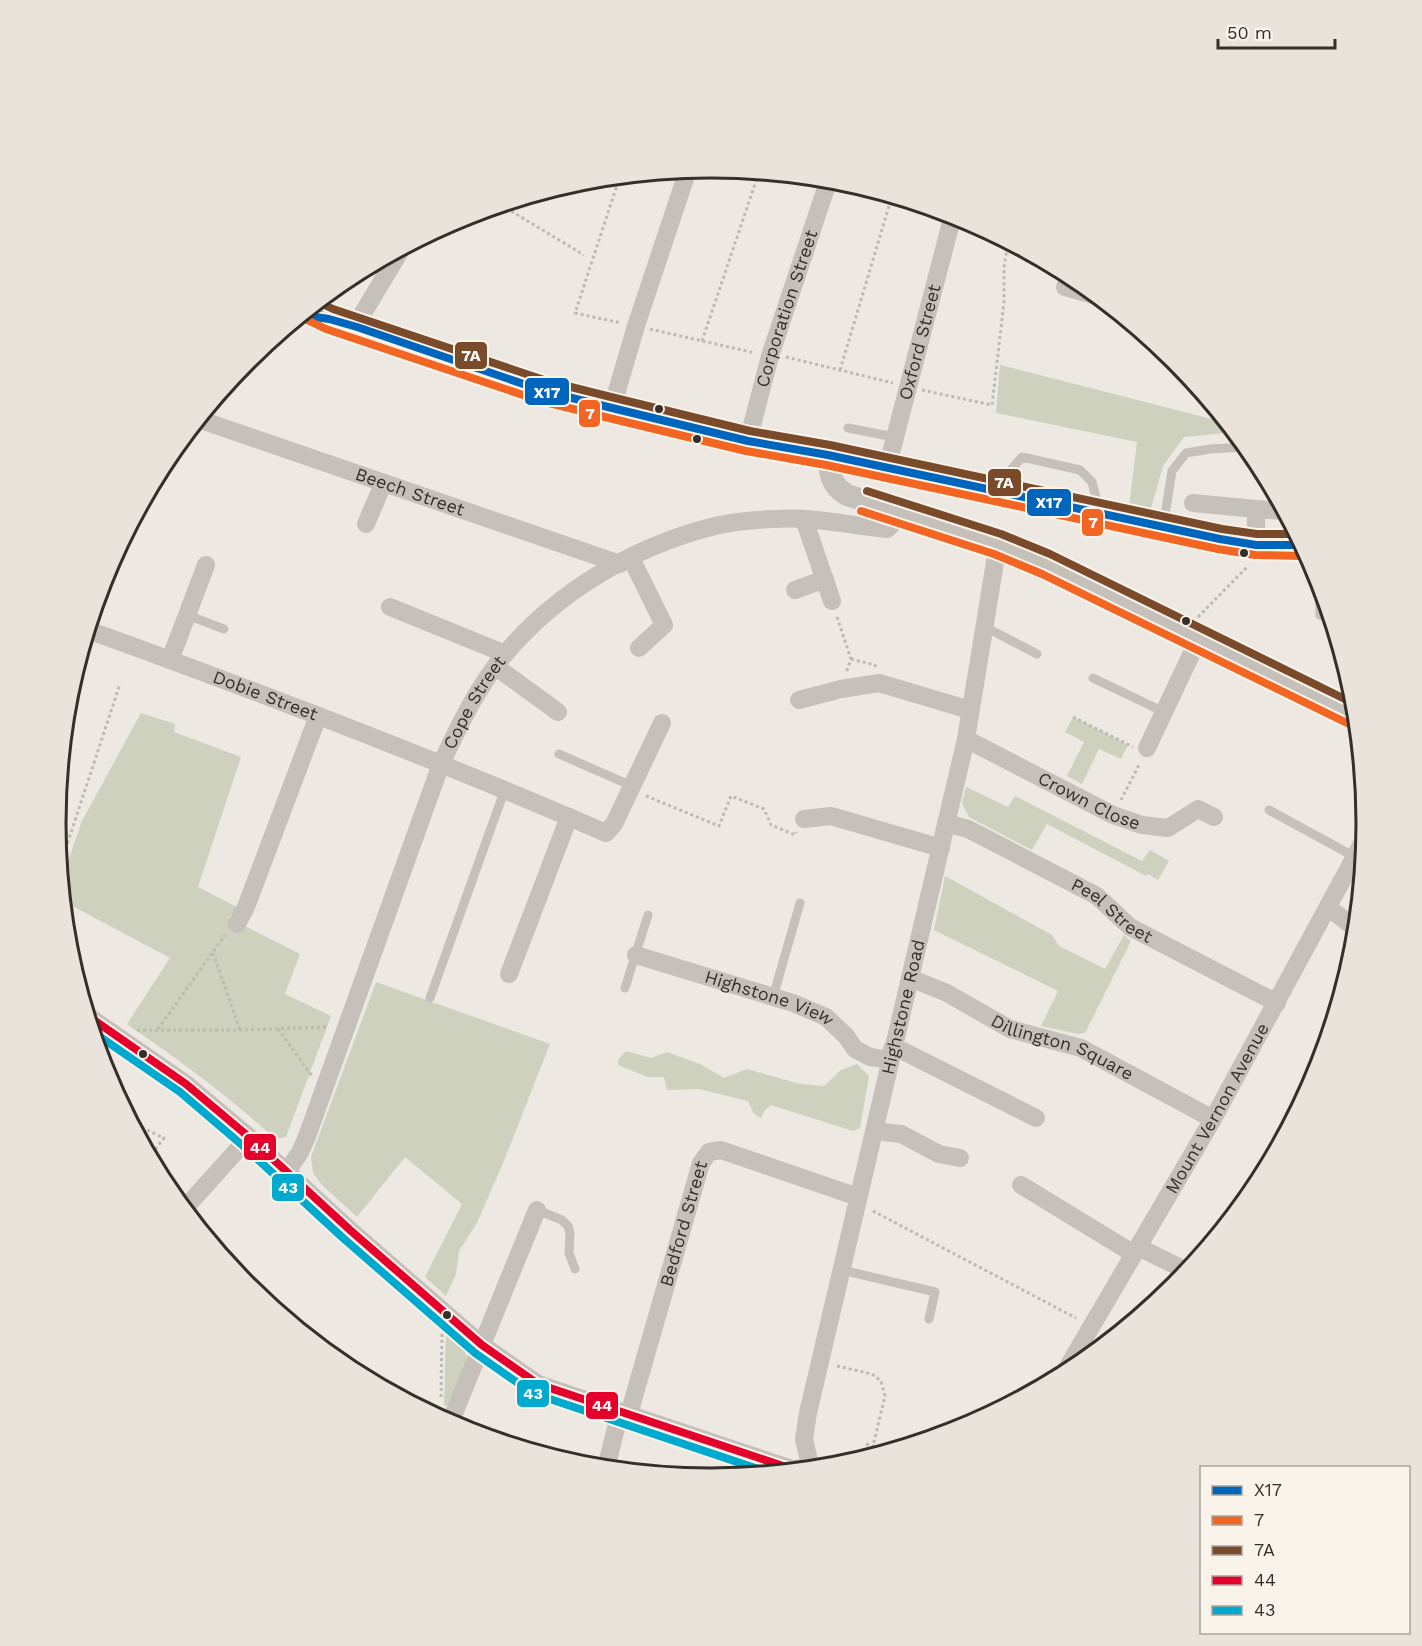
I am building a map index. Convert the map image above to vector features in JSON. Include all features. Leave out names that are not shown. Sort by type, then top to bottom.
[{"type":"highway","points":[[314,314],[544,391],[748,441],[828,455],[1256,545],[1292,545]]},
{"type":"street","points":[[612,408],[636,326],[685,179]]},
{"type":"street","name":"Corporation Street","points":[[748,441],[770,356],[826,188]]},
{"type":"street","name":"Oxford Street","points":[[887,468],[951,224]]},
{"type":"street","points":[[357,327],[390,263]]},
{"type":"street","points":[[1065,288],[1074,290]]},
{"type":"street","name":"Beech Street","points":[[206,422],[383,484],[625,561]]},
{"type":"street","points":[[828,455],[832,481],[841,491],[871,503],[998,543],[1046,564],[1346,711]]},
{"type":"street","points":[[366,524],[383,484]]},
{"type":"street","points":[[1193,503],[1275,510]]},
{"type":"street","points":[[1256,509],[1256,545]]},
{"type":"street","name":"Cope Street","points":[[287,1171],[299,1154],[441,764],[467,709],[500,661],[538,619],[565,597],[625,561],[660,544],[712,526],[775,519],[804,519],[887,530],[898,519],[900,511]]},
{"type":"street","points":[[804,519],[832,601]]},
{"type":"street","name":"Highstone Road","points":[[809,1460],[804,1439],[891,1055],[966,739],[998,543]]},
{"type":"street","points":[[625,561],[664,624],[639,648]]},
{"type":"street","points":[[170,660],[206,565]]},
{"type":"street","points":[[795,590],[825,579]]},
{"type":"street","points":[[390,607],[496,650],[500,661],[558,711]]},
{"type":"street","name":"Dobie Street","points":[[95,633],[441,764],[606,832],[614,824],[631,788]]},
{"type":"street","points":[[1146,750],[1164,712],[1192,635]]},
{"type":"street","points":[[799,700],[841,689],[879,683],[970,710]]},
{"type":"street","points":[[237,924],[250,896],[318,716]]},
{"type":"street","points":[[631,788],[662,723]]},
{"type":"street","name":"Crown Close","points":[[966,739],[1113,815],[1142,825],[1168,828],[1198,809],[1214,817]]},
{"type":"street","points":[[804,819],[831,816],[941,848]]},
{"type":"street","points":[[509,974],[569,817]]},
{"type":"street","name":"Peel Street","points":[[946,823],[968,829],[1097,896],[1130,927],[1277,1003]]},
{"type":"street","name":"Mount Vernon Avenue","points":[[1073,1356],[1213,1119],[1329,908],[1355,856]]},
{"type":"street","points":[[1329,908],[1348,923]]},
{"type":"street","name":"Highstone View","points":[[636,955],[772,997],[826,1017],[846,1036],[855,1049],[870,1057],[903,1051],[1036,1118]]},
{"type":"street","name":"Dillington Square","points":[[910,978],[946,993],[1010,1029],[1081,1048],[1213,1119]]},
{"type":"street","points":[[98,1022],[186,1084],[249,1137],[350,1230],[482,1345],[538,1384],[777,1464]]},
{"type":"street","points":[[874,1131],[901,1134],[939,1154],[960,1158]]},
{"type":"street","points":[[190,1203],[249,1137]]},
{"type":"street","name":"Bedford Street","points":[[625,1413],[701,1163],[709,1152],[721,1150],[858,1200]]},
{"type":"street","points":[[1021,1185],[1136,1250],[1178,1267]]},
{"type":"street","points":[[454,1414],[537,1210]]},
{"type":"street","points":[[609,1459],[625,1413]]},
{"type":"lane","points":[[848,428],[894,437]]},
{"type":"lane","points":[[1158,525],[1165,515],[1172,471],[1186,453],[1235,448]]},
{"type":"lane","points":[[994,490],[1022,457],[1080,470],[1092,482],[1101,514]]},
{"type":"lane","points":[[187,615],[224,629]]},
{"type":"lane","points":[[985,627],[1036,654]]},
{"type":"lane","points":[[1094,678],[1164,712]]},
{"type":"lane","points":[[559,754],[631,788]]},
{"type":"lane","points":[[430,998],[505,789]]},
{"type":"lane","points":[[1269,810],[1355,856]]},
{"type":"lane","points":[[772,997],[800,903]]},
{"type":"lane","points":[[625,988],[648,915]]},
{"type":"lane","points":[[537,1210],[562,1220],[568,1226],[569,1253],[575,1269]]},
{"type":"lane","points":[[842,1270],[935,1292],[929,1319]]},
{"type":"path","points":[[702,341],[756,179]]},
{"type":"path","points":[[617,185],[575,313],[770,356]]},
{"type":"path","points":[[840,370],[890,204]]},
{"type":"path","points":[[510,210],[584,255]]},
{"type":"path","points":[[1192,635],[1244,571]]},
{"type":"path","points":[[832,601],[851,659],[841,689]]},
{"type":"path","points":[[67,846],[120,684]]},
{"type":"path","points":[[1073,717],[1146,750],[1113,815]]},
{"type":"path","points":[[631,788],[719,826],[730,796],[764,809],[771,825],[795,835],[804,819]]},
{"type":"path","points":[[158,1029],[229,929],[237,924]]},
{"type":"path","points":[[213,952],[240,1030]]},
{"type":"path","points":[[126,1041],[132,1030],[345,1027]]},
{"type":"path","points":[[278,1029],[322,1091]]},
{"type":"path","points":[[143,1128],[164,1138],[155,1150]]},
{"type":"path","points":[[858,1200],[1091,1326]]},
{"type":"path","points":[[441,1402],[443,1310]]},
{"type":"path","points":[[820,1362],[872,1374],[881,1381],[885,1396],[873,1446],[866,1444]]},
{"type":"green space","points":[[1000,365],[1214,420],[1225,433],[1184,437],[1163,466],[1151,508],[1129,506],[1137,442],[996,413]]},
{"type":"green space","points":[[141,713],[175,724],[174,732],[241,757],[198,887],[237,907],[229,918],[300,954],[285,994],[331,1016],[286,1137],[275,1139],[203,1079],[127,1024],[170,958],[72,906],[67,865],[82,821]]},
{"type":"green space","points":[[1073,717],[1128,745],[1121,759],[1099,749],[1082,784],[1067,776],[1084,742],[1065,732]]},
{"type":"green space","points":[[966,787],[1008,807],[1015,796],[1142,861],[1150,850],[1169,861],[1158,880],[1148,874],[1146,876],[1047,824],[1032,850],[969,817],[962,803]]},
{"type":"green space","points":[[945,876],[1052,935],[1059,946],[1105,969],[1124,935],[1131,941],[1085,1033],[1078,1034],[1041,1026],[1058,991],[934,930]]},
{"type":"green space","points":[[376,982],[550,1044],[477,1223],[459,1251],[456,1274],[446,1296],[425,1277],[462,1204],[405,1157],[357,1217],[321,1184],[313,1173],[311,1157]]},
{"type":"green space","points":[[626,1051],[651,1058],[667,1052],[700,1064],[724,1078],[747,1069],[800,1084],[824,1086],[841,1070],[857,1064],[869,1076],[860,1128],[853,1131],[771,1105],[761,1118],[754,1114],[748,1101],[699,1089],[667,1090],[664,1077],[648,1077],[618,1065],[618,1060]]},
{"type":"green space","points":[[446,1335],[466,1351],[467,1364],[451,1404],[444,1406]]},
{"type":"transit line","name":"7A","points":[[326,306],[547,381],[750,431],[830,445],[1222,529],[1257,534],[1287,534]]},
{"type":"transit line","name":"X17","points":[[312,316],[357,327],[544,391],[748,441],[828,455],[1220,539],[1256,545],[1292,545]]},
{"type":"transit line","name":"7","points":[[307,320],[326,329],[541,401],[746,451],[826,465],[1218,549],[1255,555],[1297,556]]},
{"type":"transit line","name":"7A","points":[[867,491],[1001,534],[1050,554],[1344,699]]},
{"type":"transit line","name":"7","points":[[861,511],[994,554],[1042,574],[1348,723]]},
{"type":"transit line","name":"44","points":[[98,1023],[186,1084],[249,1137],[350,1230],[482,1345],[538,1384],[777,1464]]},
{"type":"transit line","name":"43","points":[[103,1039],[180,1092],[475,1353],[532,1393],[752,1467]]}]
